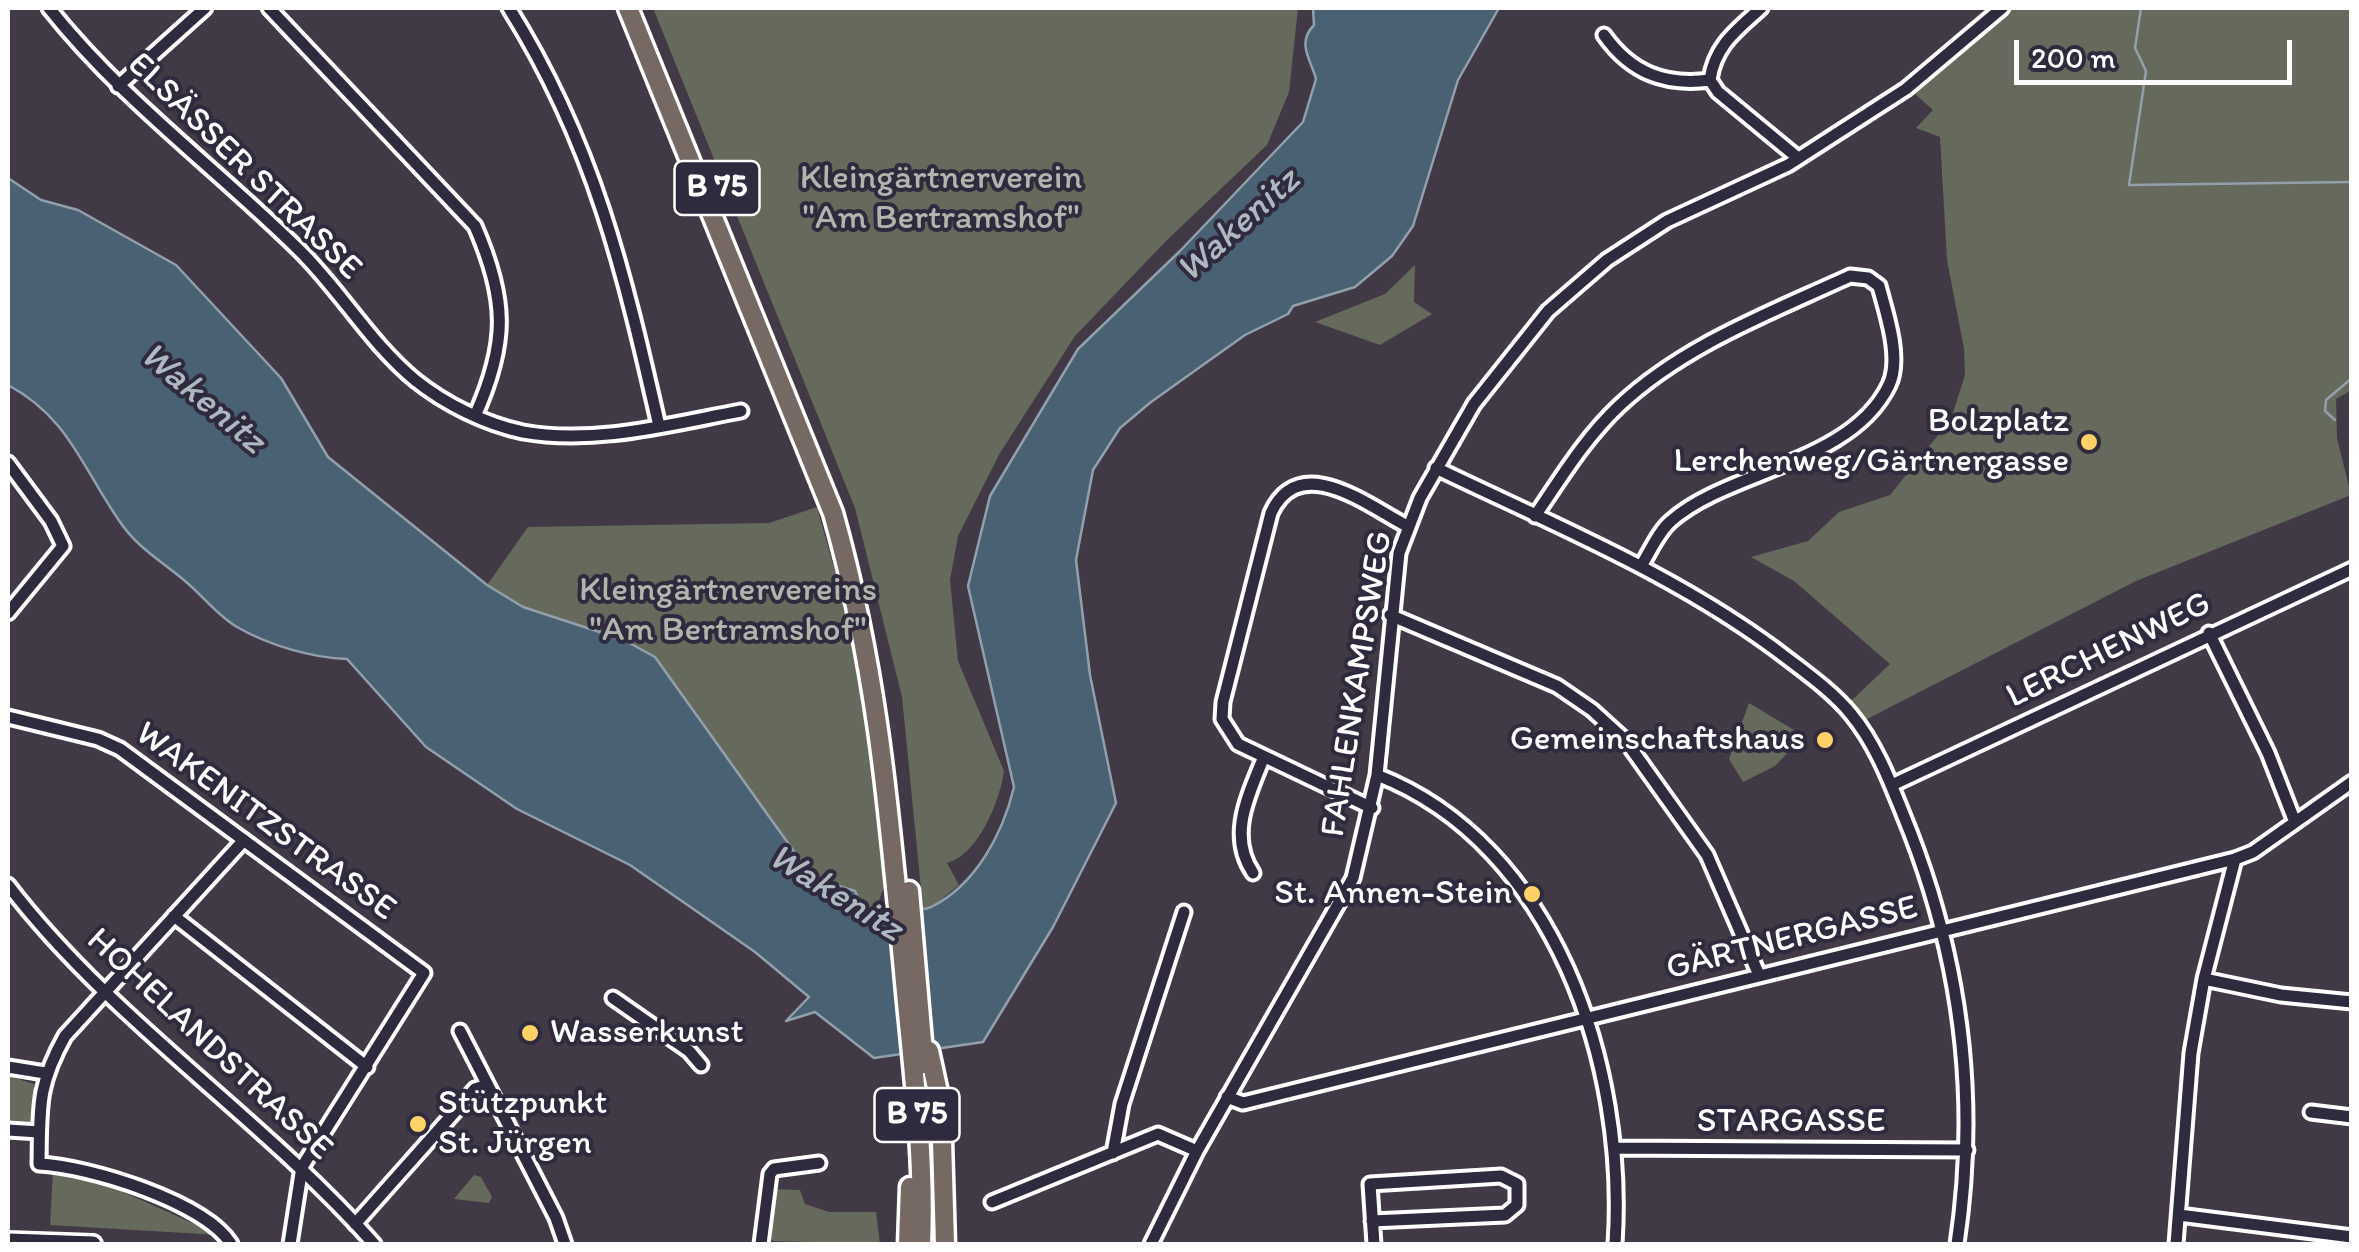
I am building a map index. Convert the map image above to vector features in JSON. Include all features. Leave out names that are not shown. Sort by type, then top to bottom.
[{"type":"main road","name":"B 75","points":[[628,8],[834,512],[866,640],[897,833]]},
{"type":"main road","name":"B 75","points":[[640,8],[695,133],[844,509],[877,638],[914,1011],[931,1244]]},
{"type":"main road","name":"B 75","points":[[914,1011],[921,1244]]},
{"type":"main road","points":[[908,1244],[914,1011]]},
{"type":"main road","points":[[914,1011],[941,1106],[945,1244]]},
{"type":"main road","points":[[8,1240],[93,1244]]},
{"type":"street","name":"ELSÄSSER STRASSE","points":[[49,8],[118,86],[313,264],[400,366],[439,397],[476,416],[524,432],[572,435],[659,426],[741,411]]},
{"type":"street","points":[[118,86],[205,8]]},
{"type":"street","points":[[268,8],[474,226],[494,268],[501,307],[494,375],[476,416]]},
{"type":"street","points":[[509,8],[551,82],[593,175],[636,312],[659,426]]},
{"type":"street","points":[[1762,8],[1723,42],[1713,58],[1710,80],[1718,92],[1798,158]]},
{"type":"street","name":"FAHLENKAMPSWEG","points":[[1151,1244],[1197,1152],[1328,928],[1353,878],[1372,808],[1390,615],[1407,526],[1436,468],[1502,366],[1567,292],[1630,242],[1668,221],[1742,190],[1798,158],[1906,89],[2002,8]]},
{"type":"street","points":[[1604,36],[1616,52],[1657,78],[1678,84],[1710,80]]},
{"type":"street","points":[[1536,516],[1592,436],[1661,370],[1714,338],[1850,276],[1868,278],[1880,286],[1893,362],[1890,384],[1873,404],[1818,448],[1693,504],[1668,524],[1641,566]]},
{"type":"street","points":[[8,463],[51,521],[63,546],[8,613]]},
{"type":"street","points":[[1436,468],[1641,566],[1740,621],[1840,702],[1866,735],[1892,785],[1920,855],[1943,929],[1963,1042],[1967,1150],[1957,1244]]},
{"type":"street","points":[[1372,808],[1263,759],[1238,744],[1222,719],[1276,502],[1304,482],[1322,483],[1407,526]]},
{"type":"street","name":"LERCHENWEG","points":[[1892,785],[2352,569]]},
{"type":"street","points":[[1390,615],[1556,686],[1592,710],[1625,740],[1707,854],[1759,975]]},
{"type":"street","points":[[2209,633],[2268,753],[2295,822]]},
{"type":"street","name":"WAKENITZSTRASSE","points":[[8,717],[98,739],[120,749],[424,973],[367,1066]]},
{"type":"street","points":[[1253,874],[1244,861],[1240,826],[1263,759]]},
{"type":"street","points":[[1376,775],[1437,804],[1492,854],[1553,940],[1586,1019],[1606,1088],[1618,1196],[1615,1244]]},
{"type":"street","name":"GÄRTNERGASSE","points":[[1228,1097],[1243,1103],[2235,859],[2352,782]]},
{"type":"street","points":[[231,1244],[216,1223],[87,1168],[39,1164],[40,1132],[45,1073],[66,1036],[244,840]]},
{"type":"street","points":[[2176,1244],[2187,1087],[2204,979],[2235,859]]},
{"type":"street","name":"HOHELANDSTRASSE","points":[[8,886],[105,989],[302,1167],[374,1244]]},
{"type":"street","points":[[1112,1153],[1122,1104],[1184,912]]},
{"type":"street","points":[[174,916],[367,1066],[302,1167],[290,1244]]},
{"type":"street","points":[[2204,979],[2281,995],[2352,1002]]},
{"type":"street","points":[[613,998],[690,1051],[701,1066]]},
{"type":"street","points":[[460,1031],[484,1086],[556,1218],[565,1244]]},
{"type":"street","points":[[8,1067],[45,1073]]},
{"type":"street","points":[[355,1224],[475,1089],[484,1086]]},
{"type":"street","points":[[2312,1112],[2352,1117]]},
{"type":"street","points":[[8,1130],[40,1132]]},
{"type":"street","points":[[992,1202],[1158,1134],[1197,1152]]},
{"type":"street","name":"STARGASSE","points":[[1614,1148],[1967,1150]]},
{"type":"street","points":[[761,1244],[770,1174],[774,1169],[819,1163]]},
{"type":"street","points":[[1372,1221],[1506,1214],[1518,1204],[1517,1184],[1501,1176],[1370,1184],[1372,1221],[1374,1244]]},
{"type":"street","points":[[2179,1215],[2352,1236]]},
{"type":"green space","name":"Kleingärtnerverein \"Am Bertramshof\"","points":[[653,8],[1298,8],[1289,92],[1267,145],[1167,240],[1075,336],[1000,453],[958,536],[950,580],[958,661],[1004,771],[998,797],[978,838],[958,858],[947,863],[959,885],[929,909],[923,909],[902,697],[855,508]]},
{"type":"green space","points":[[2013,8],[2351,8],[2352,390],[2336,399],[2337,438],[2351,495],[2136,581],[1865,720],[1851,701],[1890,664],[1794,581],[1751,557],[1808,541],[1839,512],[1890,495],[1951,419],[1965,375],[1964,349],[1947,260],[1940,137],[1916,128],[1933,110],[1914,93]]},
{"type":"green space","points":[[1415,265],[1414,302],[1432,314],[1380,345],[1315,322],[1385,294]]},
{"type":"green space","name":"Kleingärtnervereins \"Am Bertramshof\"","points":[[817,507],[842,597],[866,709],[885,884],[875,912],[859,902],[855,891],[813,878],[720,755],[655,657],[624,641],[523,607],[487,585],[528,527],[769,523]]},
{"type":"green space","points":[[1749,703],[1804,736],[1775,766],[1743,782],[1729,759]]},
{"type":"green space","points":[[8,1076],[34,1084],[37,1121],[31,1126],[8,1125]]},
{"type":"green space","points":[[53,1170],[81,1173],[219,1235],[50,1225]]},
{"type":"green space","points":[[474,1175],[481,1177],[492,1197],[489,1203],[454,1199]]},
{"type":"green space","points":[[773,1189],[800,1190],[805,1204],[829,1212],[876,1212],[880,1244],[773,1241],[769,1237]]},
{"type":"water","name":"Wakenitz","points":[[1313,8],[1499,8],[1458,80],[1413,226],[1392,256],[1355,287],[1293,306],[1288,314],[1245,335],[1151,402],[1120,428],[1093,470],[1076,560],[1090,675],[1116,803],[1053,927],[983,1042],[874,1058],[815,1012],[786,1021],[809,997],[755,952],[630,865],[517,809],[426,747],[347,659],[276,645],[223,617],[133,538],[60,428],[8,385],[8,178],[41,200],[78,210],[176,265],[281,378],[328,457],[487,585],[523,607],[624,640],[655,657],[813,878],[855,891],[864,906],[873,910],[927,909],[961,885],[985,856],[1003,822],[1014,787],[968,586],[990,496],[1078,349],[1180,251],[1303,122],[1316,79],[1305,45],[1314,25]]},
{"type":"waterway","points":[[2141,8],[2135,48],[2146,71],[2129,185],[2352,182]]},
{"type":"waterway","points":[[2335,420],[2325,411],[2326,400],[2352,378]]},
{"type":"place","name":"Bolzplatz Lerchenweg/Gärtnergasse","points":[[2089,442]]},
{"type":"place","name":"Gemeinschaftshaus","points":[[1825,740]]},
{"type":"place","name":"St. Annen-Stein","points":[[1532,894]]},
{"type":"place","name":"Wasserkunst","points":[[530,1033]]},
{"type":"place","name":"Stützpunkt St. Jürgen","points":[[418,1124]]}]
